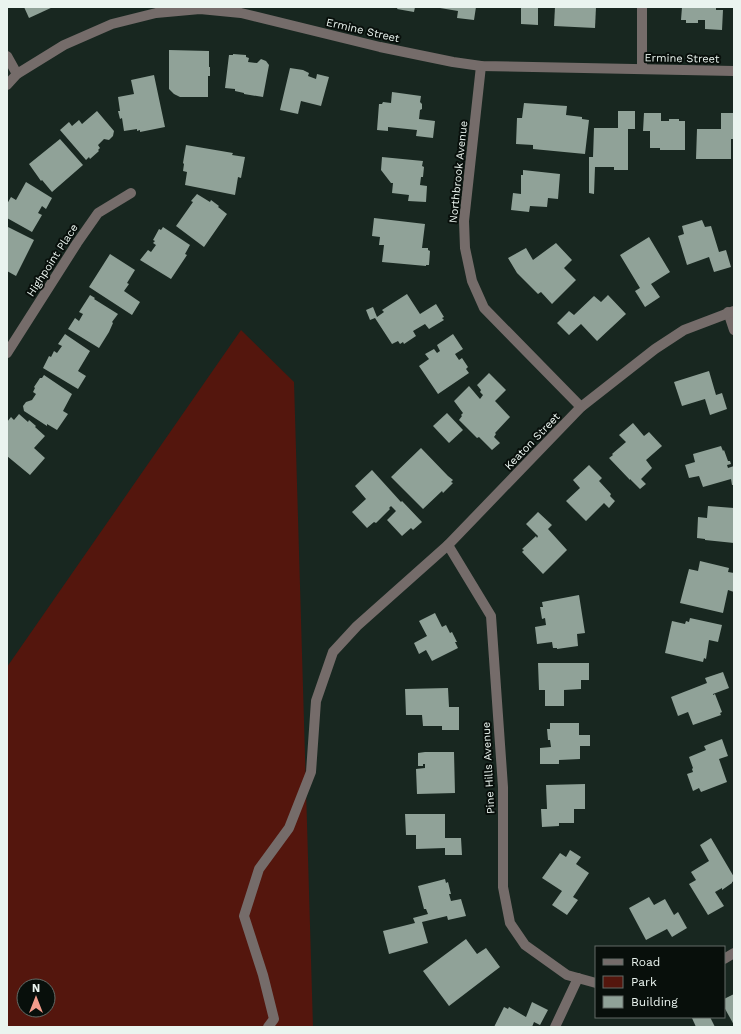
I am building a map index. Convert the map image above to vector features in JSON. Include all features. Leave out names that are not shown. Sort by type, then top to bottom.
[{"type":"street","points":[[642,7],[642,69]]},
{"type":"street","name":"Ermine Street","points":[[7,84],[17,74],[64,45],[112,24],[156,12],[200,8],[241,13],[380,47],[453,62],[481,66],[734,71]]},
{"type":"street","points":[[7,56],[17,74]]},
{"type":"street","name":"Northbrook Avenue","points":[[481,66],[464,221],[465,248],[472,281],[484,308],[581,407]]},
{"type":"street","name":"Highpoint Place","points":[[7,353],[77,243],[98,213],[131,193]]},
{"type":"street","points":[[731,312],[734,330]]},
{"type":"street","name":"Keaton Street","points":[[268,1027],[274,1019],[263,975],[244,916],[259,869],[289,828],[311,772],[316,701],[333,652],[367,617],[448,545],[581,407],[655,349],[684,330],[731,312]]},
{"type":"street","name":"Pine Hills Avenue","points":[[448,545],[491,616],[503,787],[503,886],[510,923],[525,945],[567,975],[578,978]]},
{"type":"street","points":[[725,957],[734,952]]},
{"type":"street","points":[[555,1027],[578,978],[595,983]]},
{"type":"green space","points":[[241,330],[294,382],[313,1027],[7,1027],[7,667]]},
{"type":"building","points":[[24,7],[53,7],[29,18]]},
{"type":"building","points":[[398,7],[415,7],[414,12],[397,9]]},
{"type":"building","points":[[434,7],[476,7],[474,20],[457,18],[458,11]]},
{"type":"building","points":[[521,7],[538,8],[538,25],[521,24]]},
{"type":"building","points":[[555,7],[596,7],[595,28],[554,26]]},
{"type":"building","points":[[682,7],[716,7],[716,10],[723,10],[722,30],[705,29],[705,20],[698,20],[698,23],[686,23],[686,20],[681,20]]},
{"type":"building","points":[[169,50],[209,51],[210,76],[208,76],[208,97],[180,97],[169,89]]},
{"type":"building","points":[[229,55],[246,55],[246,57],[249,58],[248,62],[257,63],[261,59],[266,61],[269,65],[263,97],[244,94],[235,91],[235,89],[225,88]]},
{"type":"building","points":[[290,68],[303,70],[309,73],[308,76],[316,79],[317,74],[329,77],[321,106],[301,101],[298,114],[280,110]]},
{"type":"building","points":[[154,75],[165,127],[140,132],[140,130],[137,131],[137,129],[124,131],[122,118],[120,119],[118,111],[120,111],[118,97],[134,94],[131,80]]},
{"type":"building","points":[[392,92],[421,96],[420,102],[422,104],[422,109],[420,110],[419,119],[435,121],[433,138],[416,136],[417,130],[388,127],[388,131],[377,130],[379,104],[382,104],[383,102],[391,103]]},
{"type":"building","points":[[524,103],[567,106],[566,115],[582,117],[582,119],[589,120],[585,154],[533,149],[533,145],[516,144],[517,118],[522,118]]},
{"type":"building","points":[[97,111],[114,131],[113,136],[109,140],[104,139],[98,145],[100,148],[98,150],[99,151],[90,159],[89,157],[86,160],[60,130],[69,122],[72,126],[79,120],[82,124]]},
{"type":"building","points":[[618,111],[635,111],[635,129],[628,129],[628,170],[614,170],[614,167],[595,167],[594,194],[589,193],[589,157],[593,157],[594,128],[618,128]]},
{"type":"building","points":[[644,113],[661,113],[661,121],[679,119],[679,121],[685,121],[685,150],[660,150],[660,148],[650,148],[650,131],[643,131]]},
{"type":"building","points":[[721,113],[734,113],[734,139],[731,139],[731,159],[696,159],[697,129],[721,129]]},
{"type":"building","points":[[60,139],[83,165],[52,192],[42,180],[41,181],[29,164]]},
{"type":"building","points":[[186,145],[233,153],[232,155],[245,157],[241,178],[238,177],[235,195],[185,185],[187,172],[183,171],[183,163]]},
{"type":"building","points":[[382,157],[423,161],[423,177],[421,177],[420,185],[427,186],[426,202],[408,201],[409,195],[392,193],[393,183],[391,183],[381,170]]},
{"type":"building","points":[[523,170],[560,174],[558,199],[548,198],[547,207],[530,206],[529,212],[511,210],[513,193],[521,194],[521,175],[523,175]]},
{"type":"building","points":[[26,182],[52,198],[46,209],[42,206],[38,213],[42,215],[32,232],[7,218],[7,204],[11,197],[16,200]]},
{"type":"building","points":[[197,194],[210,202],[211,200],[227,214],[204,247],[176,226]]},
{"type":"building","points":[[374,218],[425,224],[422,248],[428,248],[430,251],[429,265],[382,262],[384,245],[379,245],[380,237],[372,236]]},
{"type":"building","points":[[702,220],[705,227],[711,226],[719,252],[726,250],[731,267],[714,272],[709,257],[687,265],[678,236],[684,234],[682,226]]},
{"type":"building","points":[[8,227],[34,240],[16,276],[7,271]]},
{"type":"building","points":[[163,227],[190,245],[185,254],[187,255],[171,279],[140,260],[148,250],[151,252],[156,245],[153,243],[155,241],[153,240],[159,229],[161,230]]},
{"type":"building","points":[[649,237],[670,272],[651,284],[660,297],[645,307],[635,291],[640,288],[620,255]]},
{"type":"building","points":[[556,243],[572,260],[564,268],[576,280],[552,304],[541,292],[538,294],[517,273],[508,258],[526,248],[533,260]]},
{"type":"building","points":[[110,254],[135,270],[124,291],[140,302],[132,315],[89,287]]},
{"type":"building","points":[[407,294],[420,314],[436,304],[444,317],[442,318],[444,320],[429,329],[425,324],[413,331],[416,336],[404,344],[403,342],[400,344],[398,341],[392,344],[375,318],[370,320],[366,310],[373,307],[377,317],[384,312],[382,310]]},
{"type":"building","points":[[90,295],[118,314],[112,322],[113,323],[109,332],[99,348],[68,329],[75,318],[79,321],[83,314],[79,312]]},
{"type":"building","points":[[608,295],[626,314],[597,341],[581,324],[569,335],[557,323],[569,311],[574,315],[594,296],[601,302]]},
{"type":"building","points":[[65,334],[90,351],[78,371],[86,376],[78,389],[43,368],[49,356],[51,357],[54,351],[57,353],[62,346],[58,344]]},
{"type":"building","points":[[453,334],[463,349],[455,354],[459,360],[462,358],[468,367],[466,369],[469,373],[438,394],[419,366],[429,359],[425,354],[434,349],[437,353],[440,351],[437,345]]},
{"type":"building","points":[[709,371],[716,395],[722,393],[727,409],[710,415],[705,399],[682,406],[674,382]]},
{"type":"building","points":[[489,373],[506,390],[495,401],[510,417],[495,433],[496,434],[494,437],[500,443],[492,450],[479,437],[477,438],[459,420],[463,413],[454,401],[469,386],[480,399],[483,395],[477,385]]},
{"type":"building","points":[[44,375],[72,394],[63,411],[68,414],[57,430],[47,424],[47,426],[24,411],[23,406],[26,402],[32,400],[36,394],[33,392],[34,387]]},
{"type":"building","points":[[447,413],[463,430],[449,443],[433,426]]},
{"type":"building","points":[[19,414],[28,422],[29,420],[45,436],[34,448],[45,458],[30,475],[7,456],[7,422],[11,417],[14,420]]},
{"type":"building","points":[[633,423],[644,436],[649,432],[662,446],[646,460],[652,468],[641,479],[646,484],[640,489],[609,458],[626,442],[619,435]]},
{"type":"building","points":[[721,446],[731,464],[727,465],[728,468],[734,466],[734,485],[732,485],[731,479],[703,487],[699,476],[689,478],[685,465],[695,462],[693,454]]},
{"type":"building","points":[[421,448],[453,480],[451,482],[453,483],[443,493],[442,491],[423,509],[391,477]]},
{"type":"building","points":[[589,465],[602,478],[599,481],[611,494],[610,496],[615,501],[609,508],[604,503],[586,521],[566,501],[580,488],[573,480]]},
{"type":"building","points":[[372,470],[401,502],[402,501],[422,522],[413,530],[411,528],[402,536],[387,520],[396,511],[391,506],[389,508],[390,509],[376,523],[374,522],[367,528],[352,512],[366,499],[355,486]]},
{"type":"building","points":[[708,506],[734,508],[734,543],[697,538],[698,517],[707,518]]},
{"type":"building","points":[[538,512],[552,525],[548,529],[567,550],[543,574],[522,552],[524,550],[522,549],[536,536],[537,538],[538,536],[526,524]]},
{"type":"building","points":[[700,561],[729,568],[728,572],[734,573],[734,592],[728,590],[723,613],[680,603],[689,569],[698,571]]},
{"type":"building","points":[[579,595],[585,633],[577,634],[578,646],[557,649],[553,648],[552,642],[537,644],[535,627],[546,625],[545,618],[542,619],[540,607],[543,607],[542,602]]},
{"type":"building","points":[[435,613],[442,627],[446,625],[450,633],[452,632],[458,648],[432,661],[426,650],[419,654],[414,643],[427,636],[419,621]]},
{"type":"building","points":[[690,618],[722,625],[718,642],[709,640],[706,659],[704,658],[703,662],[665,653],[672,621],[685,624],[686,621],[689,622]]},
{"type":"building","points":[[538,663],[589,663],[589,680],[581,680],[581,689],[564,690],[564,706],[545,706],[545,690],[539,690]]},
{"type":"building","points":[[723,672],[729,688],[713,694],[715,694],[722,712],[720,713],[721,715],[693,725],[688,712],[678,716],[671,697],[707,683],[705,678]]},
{"type":"building","points":[[448,688],[449,707],[459,707],[459,730],[442,730],[442,726],[423,726],[422,715],[406,715],[405,689]]},
{"type":"building","points":[[550,723],[579,723],[579,735],[590,735],[590,746],[580,746],[580,759],[559,760],[559,764],[540,764],[540,748],[551,747],[550,740],[548,740],[547,729],[550,729]]},
{"type":"building","points":[[722,739],[728,756],[719,759],[727,782],[701,792],[699,788],[693,791],[687,774],[693,772],[689,757],[706,750],[704,746]]},
{"type":"building","points":[[454,752],[455,793],[417,794],[416,769],[425,768],[425,764],[423,764],[423,766],[418,766],[418,753]]},
{"type":"building","points":[[585,784],[585,809],[574,809],[574,823],[559,823],[559,826],[542,827],[541,809],[547,809],[546,785]]},
{"type":"building","points":[[405,814],[445,814],[445,838],[461,838],[462,855],[445,855],[445,848],[416,849],[416,835],[406,835]]},
{"type":"building","points":[[711,838],[734,877],[734,881],[722,890],[722,888],[715,892],[724,906],[708,915],[689,884],[696,880],[691,872],[709,861],[700,845]]},
{"type":"building","points":[[570,850],[581,857],[576,864],[589,873],[573,897],[578,900],[567,915],[552,905],[562,891],[542,878],[560,853],[566,857]]},
{"type":"building","points":[[445,879],[446,883],[448,882],[451,901],[461,899],[466,916],[448,920],[447,916],[422,922],[428,943],[389,954],[383,931],[415,923],[413,918],[428,914],[426,909],[424,909],[418,886]]},
{"type":"building","points":[[649,897],[654,905],[665,899],[674,915],[678,912],[687,928],[672,937],[667,929],[646,940],[629,908]]},
{"type":"building","points":[[466,939],[477,954],[486,948],[500,967],[449,1006],[423,971]]},
{"type":"building","points":[[734,994],[734,1025],[725,1009],[725,998]]},
{"type":"building","points":[[532,1002],[548,1010],[540,1025],[534,1022],[532,1027],[494,1027],[504,1007],[508,1009],[509,1007],[526,1017]]},
{"type":"building","points":[[692,1018],[710,1018],[715,1027],[696,1027]]}]
